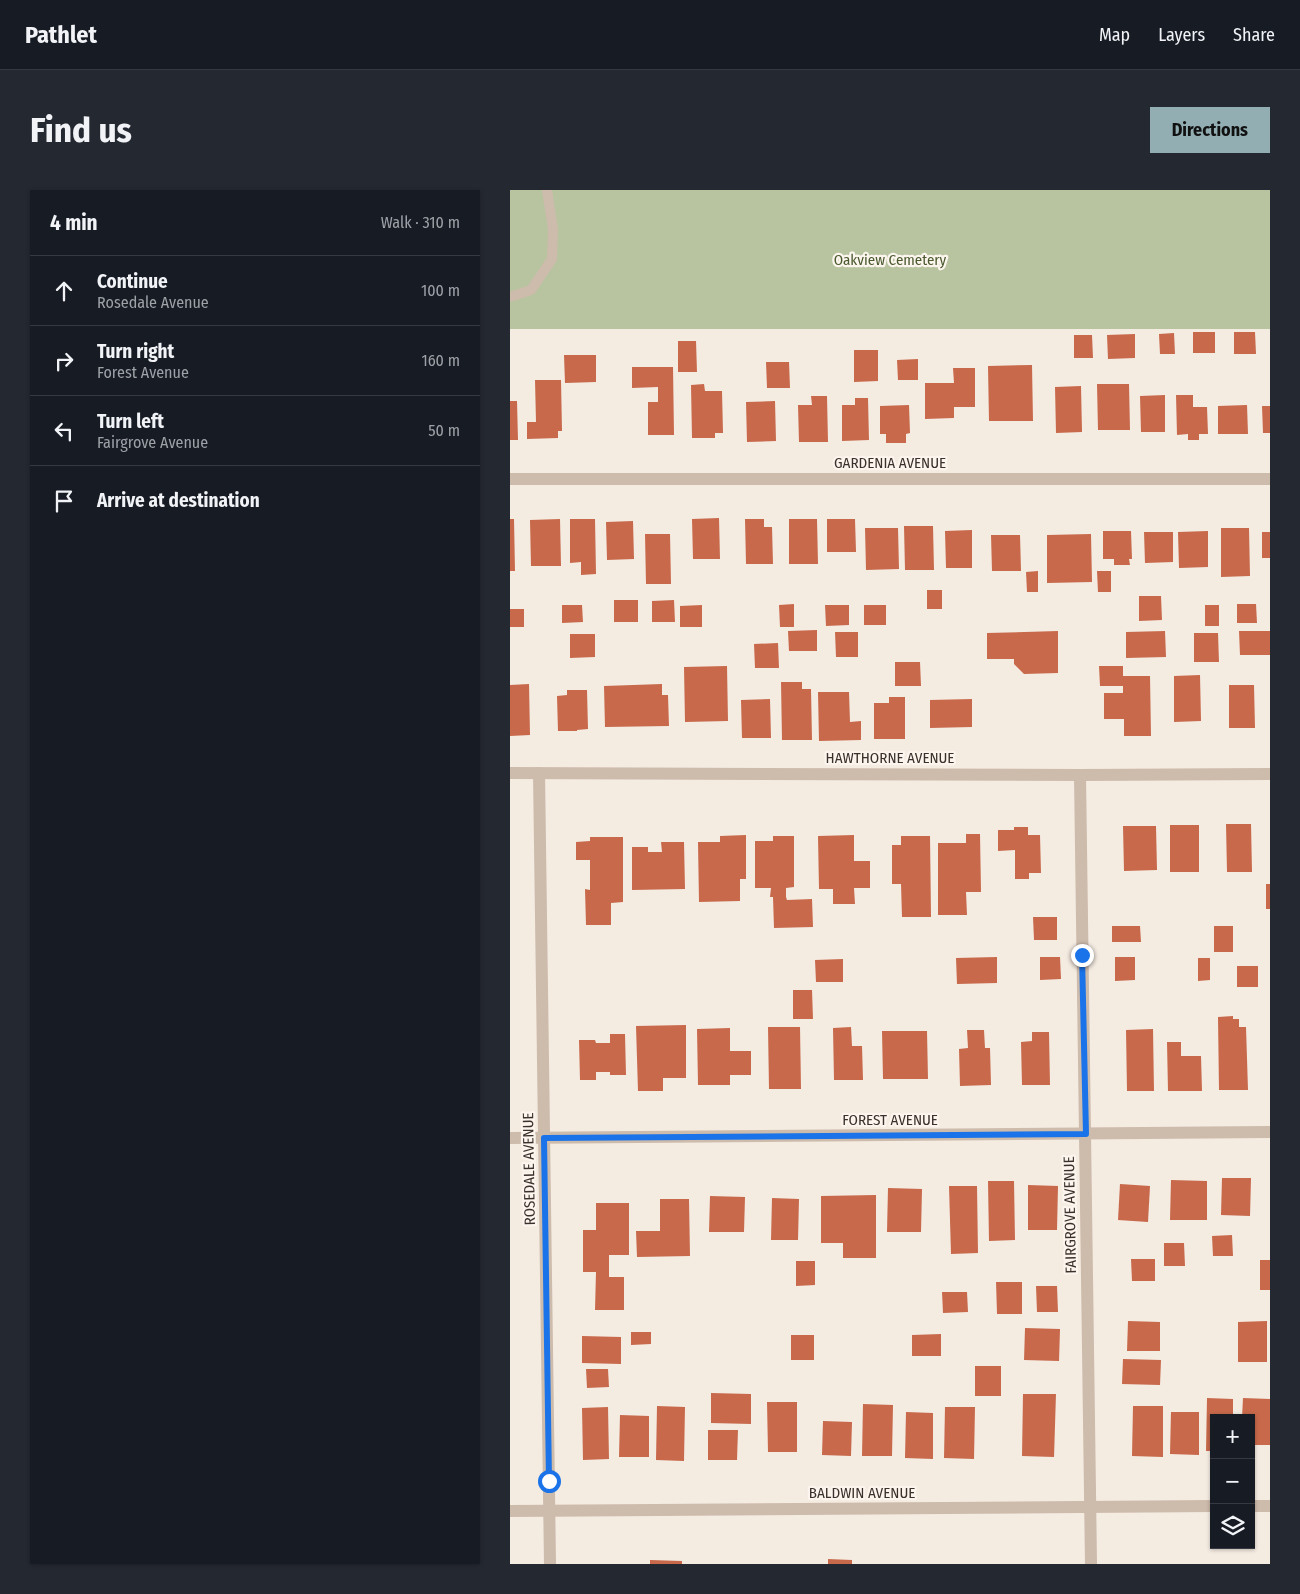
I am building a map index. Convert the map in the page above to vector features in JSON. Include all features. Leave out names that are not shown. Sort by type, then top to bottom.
[{"type":"street","name":"GARDENIA AVENUE","points":[[510,478],[1270,480]]},
{"type":"street","name":"HAWTHORNE AVENUE","points":[[510,773],[1270,774]]},
{"type":"street","name":"ROSEDALE AVENUE","points":[[539,773],[550,1564]]},
{"type":"street","name":"FAIRGROVE AVENUE","points":[[1080,775],[1091,1564]]},
{"type":"street","name":"FOREST AVENUE","points":[[510,1138],[1270,1132]]},
{"type":"street","name":"BALDWIN AVENUE","points":[[510,1511],[1210,1506]]},
{"type":"street","points":[[1255,1506],[1270,1506]]},
{"type":"lane","points":[[510,297],[531,290],[552,259],[553,230],[547,190]]},
{"type":"green space","name":"Oakview Cemetery","points":[[510,190],[1270,190],[1270,329],[510,329]]},
{"type":"building","points":[[1193,332],[1215,332],[1215,353],[1193,353]]},
{"type":"building","points":[[1234,332],[1255,332],[1256,354],[1234,354]]},
{"type":"building","points":[[1174,333],[1175,354],[1160,354],[1159,334]]},
{"type":"building","points":[[1135,334],[1135,358],[1108,359],[1107,335]]},
{"type":"building","points":[[1074,335],[1092,335],[1093,358],[1074,358]]},
{"type":"building","points":[[678,341],[696,341],[697,372],[678,372]]},
{"type":"building","points":[[854,350],[878,350],[878,381],[854,382]]},
{"type":"building","points":[[564,355],[596,355],[596,382],[565,383]]},
{"type":"building","points":[[918,359],[918,380],[898,380],[897,360]]},
{"type":"building","points":[[766,362],[789,362],[790,388],[767,388]]},
{"type":"building","points":[[1032,365],[1033,421],[989,421],[988,366]]},
{"type":"building","points":[[632,367],[673,367],[674,435],[648,435],[648,402],[658,402],[658,387],[632,388]]},
{"type":"building","points":[[953,368],[975,368],[975,407],[954,407],[954,418],[925,419],[925,383],[954,383]]},
{"type":"building","points":[[535,380],[561,380],[562,431],[558,431],[558,438],[527,439],[527,422],[536,422]]},
{"type":"building","points":[[704,384],[705,391],[722,391],[723,433],[715,433],[715,438],[692,438],[691,385]]},
{"type":"building","points":[[1097,384],[1129,384],[1130,430],[1098,430]]},
{"type":"building","points":[[1081,386],[1082,432],[1056,433],[1055,387]]},
{"type":"building","points":[[1165,395],[1165,432],[1141,432],[1140,396]]},
{"type":"building","points":[[1176,395],[1193,395],[1193,407],[1207,407],[1208,434],[1199,434],[1199,440],[1188,440],[1188,434],[1177,435]]},
{"type":"building","points":[[811,396],[827,396],[828,442],[799,442],[798,405],[812,405]]},
{"type":"building","points":[[855,398],[868,398],[869,440],[842,441],[842,405],[855,405]]},
{"type":"building","points":[[510,401],[517,401],[518,440],[510,440]]},
{"type":"building","points":[[775,401],[776,441],[747,442],[746,402]]},
{"type":"building","points":[[909,405],[910,433],[906,434],[906,443],[886,443],[886,434],[880,434],[880,406]]},
{"type":"building","points":[[1247,405],[1248,434],[1218,434],[1218,406]]},
{"type":"building","points":[[1262,406],[1270,406],[1270,433],[1263,433]]},
{"type":"building","points":[[719,518],[720,559],[693,559],[692,519]]},
{"type":"building","points":[[510,519],[514,519],[515,571],[510,571]]},
{"type":"building","points":[[560,519],[561,566],[531,566],[530,520]]},
{"type":"building","points":[[570,519],[595,519],[596,574],[581,575],[581,562],[570,563]]},
{"type":"building","points":[[745,519],[764,519],[764,527],[772,527],[773,564],[746,564]]},
{"type":"building","points":[[789,519],[817,519],[818,564],[789,564]]},
{"type":"building","points":[[827,519],[855,519],[856,552],[827,552]]},
{"type":"building","points":[[633,521],[634,559],[607,560],[606,522]]},
{"type":"building","points":[[904,526],[933,526],[934,570],[905,570]]},
{"type":"building","points":[[865,528],[898,528],[899,569],[866,570]]},
{"type":"building","points":[[1221,528],[1249,528],[1250,576],[1221,577]]},
{"type":"building","points":[[972,530],[972,568],[946,568],[945,531]]},
{"type":"building","points":[[1103,531],[1131,531],[1132,559],[1129,559],[1130,565],[1114,565],[1114,559],[1103,559]]},
{"type":"building","points":[[1208,531],[1208,567],[1179,568],[1178,532]]},
{"type":"building","points":[[1144,532],[1173,532],[1173,562],[1145,563]]},
{"type":"building","points":[[1262,532],[1270,532],[1270,558],[1262,558]]},
{"type":"building","points":[[645,534],[670,534],[671,584],[646,584]]},
{"type":"building","points":[[1091,534],[1092,582],[1047,583],[1047,535]]},
{"type":"building","points":[[991,535],[1020,535],[1021,571],[992,571]]},
{"type":"building","points":[[1038,571],[1038,592],[1027,592],[1026,572]]},
{"type":"building","points":[[1097,571],[1111,571],[1111,592],[1098,592]]},
{"type":"building","points":[[927,590],[942,590],[942,609],[927,609]]},
{"type":"building","points":[[1139,596],[1161,596],[1162,620],[1139,621]]},
{"type":"building","points":[[614,600],[638,600],[638,622],[614,622]]},
{"type":"building","points":[[674,600],[675,622],[652,622],[652,601]]},
{"type":"building","points":[[794,604],[794,627],[780,627],[779,605]]},
{"type":"building","points":[[1237,604],[1256,604],[1257,623],[1237,623]]},
{"type":"building","points":[[562,605],[582,605],[583,622],[562,623]]},
{"type":"building","points":[[702,605],[702,627],[680,627],[680,606]]},
{"type":"building","points":[[825,605],[849,605],[849,625],[826,626]]},
{"type":"building","points":[[864,605],[886,605],[886,625],[864,625]]},
{"type":"building","points":[[1205,605],[1219,605],[1219,626],[1205,626]]},
{"type":"building","points":[[510,609],[524,609],[524,627],[510,627]]},
{"type":"building","points":[[817,630],[817,651],[789,651],[788,631]]},
{"type":"building","points":[[1058,631],[1058,673],[1024,674],[1014,664],[1014,659],[987,659],[987,633]]},
{"type":"building","points":[[1165,631],[1166,657],[1126,658],[1126,632]]},
{"type":"building","points":[[1239,631],[1270,631],[1270,655],[1240,655]]},
{"type":"building","points":[[835,632],[858,632],[858,657],[836,657]]},
{"type":"building","points":[[1194,633],[1218,633],[1219,662],[1194,662]]},
{"type":"building","points":[[570,634],[595,634],[595,657],[570,658]]},
{"type":"building","points":[[778,643],[779,668],[755,668],[754,644]]},
{"type":"building","points":[[895,662],[920,662],[921,686],[895,686]]},
{"type":"building","points":[[727,666],[728,721],[685,722],[684,667]]},
{"type":"building","points":[[1099,666],[1123,666],[1123,676],[1150,676],[1151,736],[1124,736],[1124,719],[1104,719],[1104,693],[1123,693],[1123,686],[1100,686]]},
{"type":"building","points":[[1200,675],[1201,721],[1174,722],[1174,676]]},
{"type":"building","points":[[781,682],[802,682],[802,689],[811,689],[812,740],[782,740]]},
{"type":"building","points":[[529,684],[530,735],[510,736],[510,685]]},
{"type":"building","points":[[662,684],[662,695],[668,695],[669,726],[605,727],[604,686]]},
{"type":"building","points":[[1229,685],[1254,685],[1255,728],[1229,728]]},
{"type":"building","points":[[567,690],[587,690],[588,729],[558,731],[557,696],[567,695]]},
{"type":"building","points":[[818,692],[849,692],[850,722],[861,721],[861,740],[819,741]]},
{"type":"building","points":[[889,697],[905,697],[905,739],[874,739],[874,703],[889,703]]},
{"type":"building","points":[[770,699],[771,738],[742,738],[741,700]]},
{"type":"building","points":[[972,699],[972,727],[930,728],[930,700]]},
{"type":"building","points":[[1226,824],[1251,824],[1252,872],[1227,872]]},
{"type":"building","points":[[1170,825],[1199,825],[1199,872],[1170,872]]},
{"type":"building","points":[[1123,826],[1156,826],[1157,870],[1124,871]]},
{"type":"building","points":[[1014,827],[1028,827],[1028,835],[1040,835],[1041,873],[1029,873],[1029,879],[1015,879],[1015,850],[998,851],[998,830],[1014,830]]},
{"type":"building","points":[[966,834],[980,834],[981,892],[966,892],[967,915],[938,915],[938,843],[966,843]]},
{"type":"building","points":[[746,835],[746,879],[740,879],[740,901],[699,902],[698,842],[720,842],[720,836]]},
{"type":"building","points":[[854,835],[854,861],[870,861],[870,888],[854,888],[855,904],[833,904],[833,889],[819,889],[818,836]]},
{"type":"building","points":[[773,836],[794,836],[794,887],[786,888],[786,897],[787,900],[812,899],[813,927],[774,928],[773,897],[770,897],[771,888],[755,888],[755,841],[773,841]]},
{"type":"building","points":[[901,836],[930,836],[931,917],[902,917],[901,884],[892,884],[892,845],[901,845]]},
{"type":"building","points":[[590,837],[623,837],[623,902],[611,903],[611,925],[586,925],[585,889],[590,890],[590,860],[576,860],[576,842],[590,841]]},
{"type":"building","points":[[661,842],[684,842],[685,889],[632,890],[632,847],[648,847],[648,852],[662,852]]},
{"type":"building","points":[[1266,884],[1270,884],[1270,909],[1266,909]]},
{"type":"building","points":[[1033,917],[1057,917],[1057,940],[1034,940]]},
{"type":"building","points":[[1112,926],[1140,926],[1141,942],[1112,942]]},
{"type":"building","points":[[1214,926],[1233,926],[1233,952],[1214,952]]},
{"type":"building","points":[[997,957],[997,983],[957,984],[956,958]]},
{"type":"building","points":[[1040,957],[1060,957],[1061,979],[1040,980]]},
{"type":"building","points":[[1115,957],[1135,957],[1135,980],[1115,981]]},
{"type":"building","points":[[1198,958],[1210,958],[1210,980],[1198,981]]},
{"type":"building","points":[[843,959],[843,982],[816,982],[815,960]]},
{"type":"building","points":[[1237,966],[1258,966],[1258,987],[1237,987]]},
{"type":"building","points":[[793,990],[812,990],[813,1019],[793,1019]]},
{"type":"building","points":[[1233,1016],[1233,1019],[1239,1019],[1239,1027],[1246,1027],[1248,1090],[1219,1090],[1218,1017]]},
{"type":"building","points":[[686,1025],[686,1078],[663,1078],[663,1091],[638,1091],[636,1026]]},
{"type":"building","points":[[768,1027],[800,1027],[801,1089],[769,1089]]},
{"type":"building","points":[[851,1027],[852,1046],[862,1046],[863,1080],[834,1080],[833,1028]]},
{"type":"building","points":[[730,1028],[730,1051],[751,1051],[751,1075],[730,1075],[730,1085],[698,1085],[697,1029]]},
{"type":"building","points":[[1153,1029],[1154,1091],[1127,1091],[1126,1030]]},
{"type":"building","points":[[967,1030],[984,1030],[985,1048],[990,1048],[991,1085],[960,1086],[959,1049],[968,1048]]},
{"type":"building","points":[[882,1031],[927,1031],[928,1079],[883,1079]]},
{"type":"building","points":[[1032,1032],[1049,1032],[1050,1085],[1022,1085],[1021,1042],[1032,1041]]},
{"type":"building","points":[[610,1034],[625,1034],[626,1075],[610,1075],[610,1072],[596,1072],[596,1080],[580,1080],[579,1040],[595,1040],[596,1043],[610,1043]]},
{"type":"building","points":[[1167,1042],[1181,1042],[1181,1056],[1201,1056],[1202,1091],[1168,1091]]},
{"type":"building","points":[[1222,1178],[1251,1178],[1250,1216],[1221,1215]]},
{"type":"building","points":[[1171,1180],[1207,1181],[1207,1220],[1170,1220]]},
{"type":"building","points":[[988,1181],[1014,1181],[1015,1240],[989,1241]]},
{"type":"building","points":[[1120,1184],[1150,1186],[1148,1222],[1118,1220]]},
{"type":"building","points":[[1028,1185],[1058,1186],[1057,1230],[1028,1230]]},
{"type":"building","points":[[949,1186],[977,1186],[978,1253],[951,1254]]},
{"type":"building","points":[[888,1188],[922,1189],[921,1232],[887,1232]]},
{"type":"building","points":[[876,1195],[876,1258],[843,1258],[843,1243],[821,1243],[821,1196]]},
{"type":"building","points":[[710,1196],[745,1197],[744,1232],[709,1232]]},
{"type":"building","points":[[772,1198],[799,1199],[798,1240],[771,1240]]},
{"type":"building","points":[[660,1199],[689,1199],[690,1256],[637,1257],[636,1231],[660,1231]]},
{"type":"building","points":[[596,1203],[629,1203],[629,1255],[609,1255],[609,1277],[624,1277],[624,1310],[595,1310],[596,1272],[583,1272],[583,1230],[596,1230]]},
{"type":"building","points":[[1232,1235],[1233,1256],[1213,1256],[1212,1236]]},
{"type":"building","points":[[1164,1243],[1184,1243],[1185,1266],[1164,1266]]},
{"type":"building","points":[[1131,1259],[1155,1259],[1155,1281],[1132,1281]]},
{"type":"building","points":[[1260,1260],[1270,1260],[1270,1290],[1260,1290]]},
{"type":"building","points":[[796,1261],[815,1261],[815,1285],[796,1286]]},
{"type":"building","points":[[996,1282],[1022,1282],[1022,1314],[997,1314]]},
{"type":"building","points":[[1036,1286],[1057,1286],[1058,1312],[1037,1312]]},
{"type":"building","points":[[942,1292],[967,1292],[968,1312],[943,1313]]},
{"type":"building","points":[[1128,1321],[1160,1322],[1160,1351],[1127,1351]]},
{"type":"building","points":[[1267,1321],[1267,1362],[1238,1362],[1238,1322]]},
{"type":"building","points":[[1025,1328],[1060,1329],[1059,1361],[1024,1360]]},
{"type":"building","points":[[631,1332],[651,1332],[651,1344],[631,1345]]},
{"type":"building","points":[[941,1334],[941,1356],[912,1356],[912,1335]]},
{"type":"building","points":[[791,1335],[814,1335],[814,1360],[791,1360]]},
{"type":"building","points":[[582,1336],[621,1337],[621,1364],[582,1363]]},
{"type":"building","points":[[1123,1359],[1161,1360],[1160,1385],[1122,1384]]},
{"type":"building","points":[[975,1366],[1001,1366],[1001,1396],[975,1396]]},
{"type":"building","points":[[586,1369],[608,1369],[609,1387],[587,1388]]},
{"type":"building","points":[[711,1393],[751,1394],[751,1424],[711,1423]]},
{"type":"building","points":[[1023,1394],[1056,1394],[1054,1457],[1022,1456]]},
{"type":"building","points":[[1207,1398],[1233,1399],[1233,1414],[1210,1414],[1210,1451],[1206,1451]]},
{"type":"building","points":[[1243,1398],[1270,1399],[1270,1445],[1255,1445],[1255,1414],[1242,1414]]},
{"type":"building","points":[[767,1402],[797,1402],[797,1452],[768,1452]]},
{"type":"building","points":[[863,1404],[893,1405],[892,1456],[862,1456]]},
{"type":"building","points":[[657,1406],[685,1407],[684,1461],[656,1460]]},
{"type":"building","points":[[1133,1406],[1163,1406],[1163,1457],[1132,1456]]},
{"type":"building","points":[[608,1407],[609,1459],[583,1460],[582,1408]]},
{"type":"building","points":[[945,1407],[975,1407],[974,1459],[944,1458]]},
{"type":"building","points":[[906,1412],[933,1413],[933,1459],[905,1458]]},
{"type":"building","points":[[1171,1412],[1199,1412],[1199,1455],[1170,1454]]},
{"type":"building","points":[[620,1415],[649,1416],[649,1457],[619,1457]]},
{"type":"building","points":[[823,1421],[852,1422],[851,1456],[822,1455]]},
{"type":"building","points":[[708,1430],[738,1430],[737,1460],[708,1460]]},
{"type":"building","points":[[828,1559],[852,1560],[852,1564],[828,1564]]},
{"type":"building","points":[[650,1560],[682,1561],[682,1564],[650,1564]]},
{"type":"route","points":[[549,1481],[544,1138],[1086,1134],[1082,955]]}]
